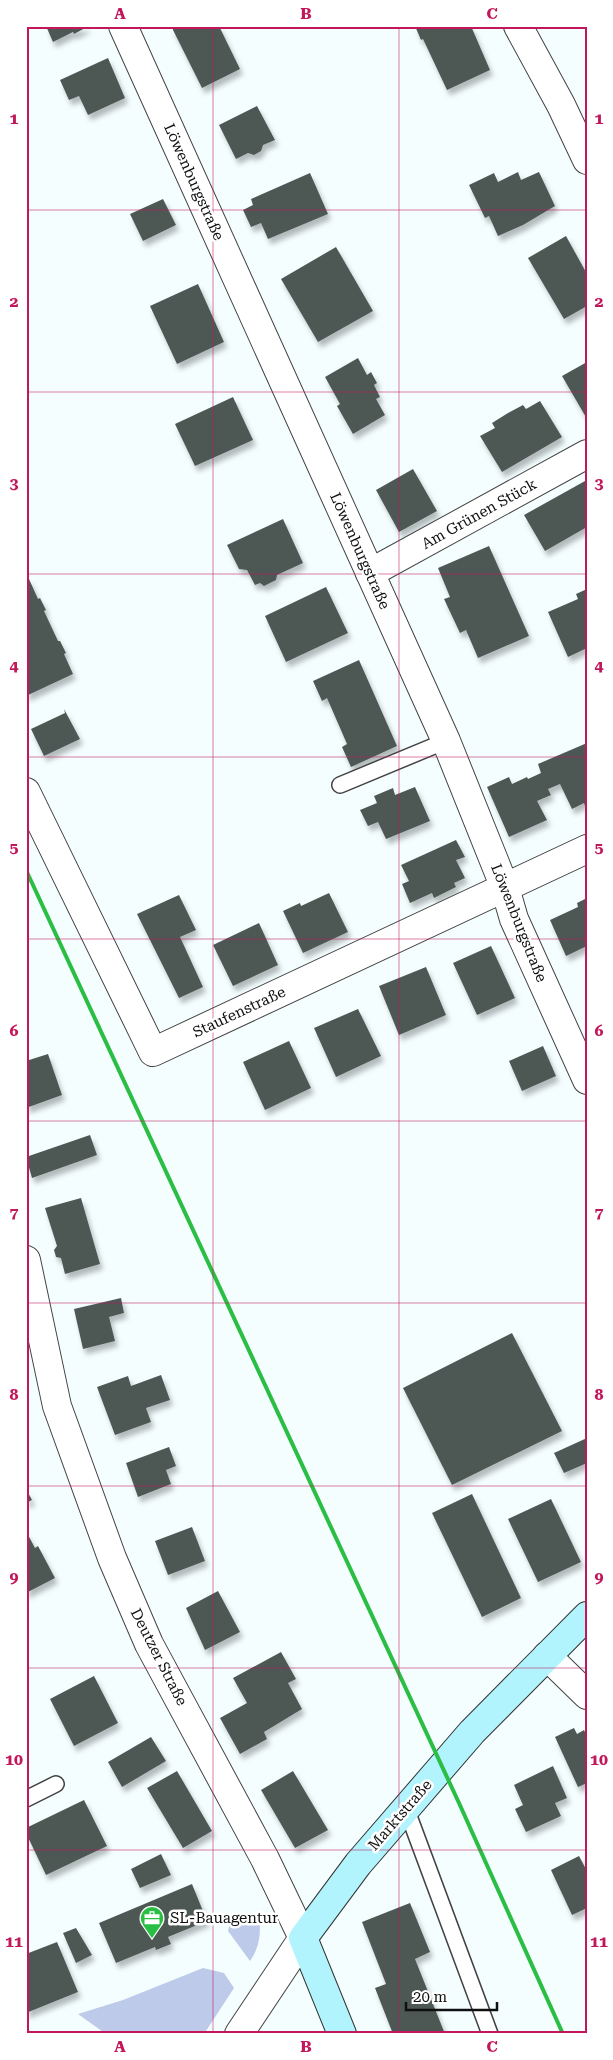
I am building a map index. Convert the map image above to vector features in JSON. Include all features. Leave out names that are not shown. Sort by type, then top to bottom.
[{"type":"main road","name":"Marktstraße","points":[[303,1938],[358,1864],[472,1732],[587,1616]]},
{"type":"main road","name":"Deutzer Straße","points":[[303,1938],[342,2034]]},
{"type":"street","name":"Löwenburgstraße","points":[[123,26],[446,741],[505,888],[514,919],[587,1080]]},
{"type":"street","points":[[518,26],[561,105],[587,160]]},
{"type":"street","name":"Am Grünen Stück","points":[[370,573],[587,454]]},
{"type":"street","name":"Staufenstraße","points":[[26,792],[153,1052],[587,849]]},
{"type":"street","name":"Deutzer Straße","points":[[26,1260],[58,1406],[112,1558],[149,1644],[265,1859],[303,1938]]},
{"type":"street","points":[[547,1656],[587,1695]]},
{"type":"street","name":"Marktstraße","points":[[238,2034],[303,1938]]},
{"type":"lane","points":[[340,785],[446,741]]},
{"type":"lane","points":[[26,1799],[56,1784]]},
{"type":"lane","points":[[406,1808],[490,2034]]},
{"type":"shaded area","points":[[242,1915],[259,1915],[259,1940],[250,1961],[228,1931],[230,1923]]},
{"type":"shaded area","points":[[203,1968],[224,1973],[234,1988],[204,2034],[106,2034],[78,2014],[123,2000]]},
{"type":"building","points":[[46,26],[89,26],[53,42]]},
{"type":"building","points":[[173,26],[219,26],[240,69],[202,88],[173,30]]},
{"type":"building","points":[[415,26],[471,26],[490,70],[447,90]]},
{"type":"building","points":[[108,58],[125,98],[88,115],[79,96],[69,100],[60,80]]},
{"type":"building","points":[[257,106],[275,140],[263,145],[261,151],[254,155],[248,153],[236,159],[219,125]]},
{"type":"building","points":[[518,172],[521,180],[539,172],[555,206],[523,225],[498,236],[489,216],[485,218],[469,185],[494,173],[498,182]]},
{"type":"building","points":[[310,173],[328,214],[268,239],[261,223],[251,227],[243,210],[253,205],[251,199]]},
{"type":"building","points":[[163,199],[176,225],[143,241],[130,214]]},
{"type":"building","points":[[566,236],[587,274],[587,306],[564,319],[528,258]]},
{"type":"building","points":[[336,247],[373,311],[318,342],[281,279]]},
{"type":"building","points":[[198,284],[224,342],[177,364],[150,306]]},
{"type":"building","points":[[358,358],[367,375],[371,372],[377,383],[374,385],[380,397],[376,399],[385,415],[353,434],[337,406],[340,404],[325,377]]},
{"type":"building","points":[[587,362],[587,419],[562,376]]},
{"type":"building","points":[[233,397],[253,440],[195,466],[175,424]]},
{"type":"building","points":[[540,401],[562,437],[502,472],[480,436],[495,428],[492,423],[508,413],[523,405],[526,409]]},
{"type":"building","points":[[413,469],[437,511],[399,532],[376,490]]},
{"type":"building","points":[[585,481],[587,527],[545,551],[524,515]]},
{"type":"building","points":[[283,519],[303,563],[277,575],[276,580],[264,586],[260,583],[255,585],[247,570],[239,569],[227,545]]},
{"type":"building","points":[[489,546],[529,636],[478,658],[466,630],[460,633],[444,599],[450,597],[438,568]]},
{"type":"building","points":[[29,579],[38,599],[40,598],[46,610],[44,611],[58,641],[60,641],[66,653],[64,654],[73,674],[26,696],[26,580]]},
{"type":"building","points":[[326,587],[348,633],[286,662],[265,616]]},
{"type":"building","points":[[587,589],[587,648],[568,657],[548,612],[578,599],[576,594]]},
{"type":"building","points":[[359,660],[397,746],[351,767],[342,747],[347,744],[327,698],[322,701],[313,681]]},
{"type":"building","points":[[64,709],[80,739],[44,756],[31,729],[65,713]]},
{"type":"building","points":[[587,743],[587,805],[585,806],[584,803],[572,809],[560,784],[548,789],[551,795],[537,801],[547,820],[509,837],[487,787],[509,777],[512,784],[527,777],[528,779],[541,773],[538,764]]},
{"type":"building","points":[[415,787],[430,821],[386,839],[378,822],[368,826],[360,810],[377,803],[374,796],[393,788],[395,795]]},
{"type":"building","points":[[456,840],[465,857],[456,860],[465,878],[454,883],[456,887],[434,898],[432,893],[410,903],[402,884],[409,881],[401,865]]},
{"type":"building","points":[[329,893],[348,932],[303,953],[283,911],[300,903],[301,906]]},
{"type":"building","points":[[179,895],[196,930],[180,937],[203,987],[179,998],[137,914]]},
{"type":"building","points":[[587,898],[587,946],[566,956],[550,920],[578,907],[577,903]]},
{"type":"building","points":[[259,923],[278,965],[233,986],[213,945]]},
{"type":"building","points":[[491,946],[515,998],[477,1015],[453,963]]},
{"type":"building","points":[[426,967],[446,1015],[399,1035],[379,986]]},
{"type":"building","points":[[358,1009],[381,1056],[336,1077],[314,1028]]},
{"type":"building","points":[[289,1041],[311,1088],[265,1110],[243,1062]]},
{"type":"building","points":[[543,1046],[556,1076],[522,1091],[509,1061]]},
{"type":"building","points":[[48,1054],[62,1095],[26,1108],[26,1061]]},
{"type":"building","points":[[90,1135],[97,1155],[32,1178],[26,1157]]},
{"type":"building","points":[[81,1198],[100,1264],[65,1274],[61,1258],[56,1257],[54,1250],[57,1246],[45,1208]]},
{"type":"building","points":[[121,1298],[124,1313],[109,1317],[115,1341],[83,1349],[74,1309]]},
{"type":"building","points":[[512,1333],[562,1431],[452,1485],[403,1388]]},
{"type":"building","points":[[161,1375],[170,1400],[146,1408],[151,1422],[115,1435],[97,1387],[128,1376],[131,1386]]},
{"type":"building","points":[[587,1438],[587,1463],[564,1473],[554,1453]]},
{"type":"building","points":[[169,1447],[176,1466],[166,1470],[171,1484],[138,1497],[126,1463]]},
{"type":"building","points":[[26,1489],[32,1500],[26,1503]]},
{"type":"building","points":[[472,1494],[521,1598],[482,1617],[432,1513]]},
{"type":"building","points":[[551,1499],[581,1562],[538,1582],[508,1519]]},
{"type":"building","points":[[192,1527],[205,1561],[168,1575],[155,1541]]},
{"type":"building","points":[[26,1531],[35,1548],[38,1546],[55,1578],[26,1593]]},
{"type":"building","points":[[218,1591],[240,1632],[205,1650],[186,1608]]},
{"type":"building","points":[[281,1652],[296,1679],[288,1683],[302,1709],[264,1732],[267,1739],[240,1754],[220,1718],[247,1703],[233,1678]]},
{"type":"building","points":[[94,1676],[118,1723],[74,1746],[50,1699]]},
{"type":"building","points":[[574,1728],[577,1734],[584,1730],[587,1736],[587,1783],[578,1787],[555,1737]]},
{"type":"building","points":[[151,1737],[166,1761],[122,1787],[108,1762]]},
{"type":"building","points":[[553,1766],[567,1798],[555,1803],[561,1816],[526,1832],[515,1809],[523,1805],[514,1785]]},
{"type":"building","points":[[177,1771],[212,1831],[183,1848],[147,1788]]},
{"type":"building","points":[[293,1771],[328,1830],[295,1848],[261,1790]]},
{"type":"building","points":[[84,1800],[107,1846],[46,1875],[26,1833],[26,1828]]},
{"type":"building","points":[[161,1854],[171,1875],[140,1888],[131,1869]]},
{"type":"building","points":[[579,1856],[587,1871],[587,1908],[572,1915],[551,1870]]},
{"type":"building","points":[[192,1884],[207,1921],[168,1937],[171,1944],[156,1950],[155,1947],[116,1963],[99,1923]]},
{"type":"building","points":[[410,1903],[430,1952],[415,1959],[445,2034],[393,2034],[375,1988],[386,1984],[362,1922]]},
{"type":"building","points":[[76,1928],[92,1955],[76,1963],[63,1933]]},
{"type":"building","points":[[57,1942],[78,1992],[26,2013],[26,1954]]},
{"type":"railway","points":[[26,870],[459,1803],[563,2034]]},
{"type":"place","name":"SL-Bauagentur","points":[[152,1939]]}]
